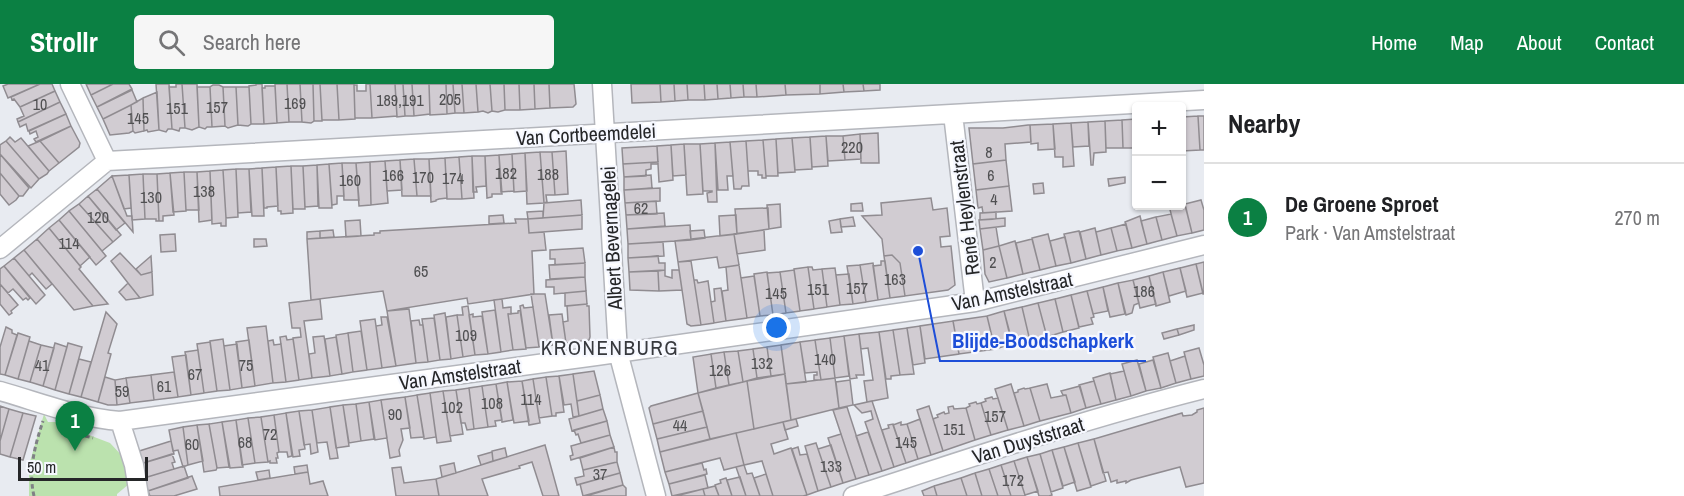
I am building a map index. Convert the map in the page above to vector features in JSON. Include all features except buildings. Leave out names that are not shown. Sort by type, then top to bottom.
[{"type":"street","points":[[0,249],[107,161],[70,84]]},
{"type":"street","name":"Albert Bevernagelei","points":[[602,84],[618,352],[656,496]]},
{"type":"street","name":"Van Cortbeemdelei","points":[[107,161],[1204,100]]},
{"type":"street","name":"René Heylenstraat","points":[[953,114],[975,302]]},
{"type":"street","name":"Van Amstelstraat","points":[[0,391],[99,419],[120,421],[975,302],[1204,246]]},
{"type":"street","name":"Van Duyststraat","points":[[853,496],[1038,436],[1204,389]]},
{"type":"street","points":[[120,421],[134,465],[139,496]]},
{"type":"path","points":[[34,496],[33,459],[46,414]]},
{"type":"green space","points":[[44,414],[48,422],[55,422],[110,443],[125,459],[129,484],[117,496],[29,496],[29,465]]},
{"type":"place","name":"Blijde-Boodschapkerk","points":[[918,251]]},
{"type":"place","name":"De Groene Sproet","points":[[75,451]]},
{"type":"district","name":"KRONENBURG","points":[[610,347]]}]
